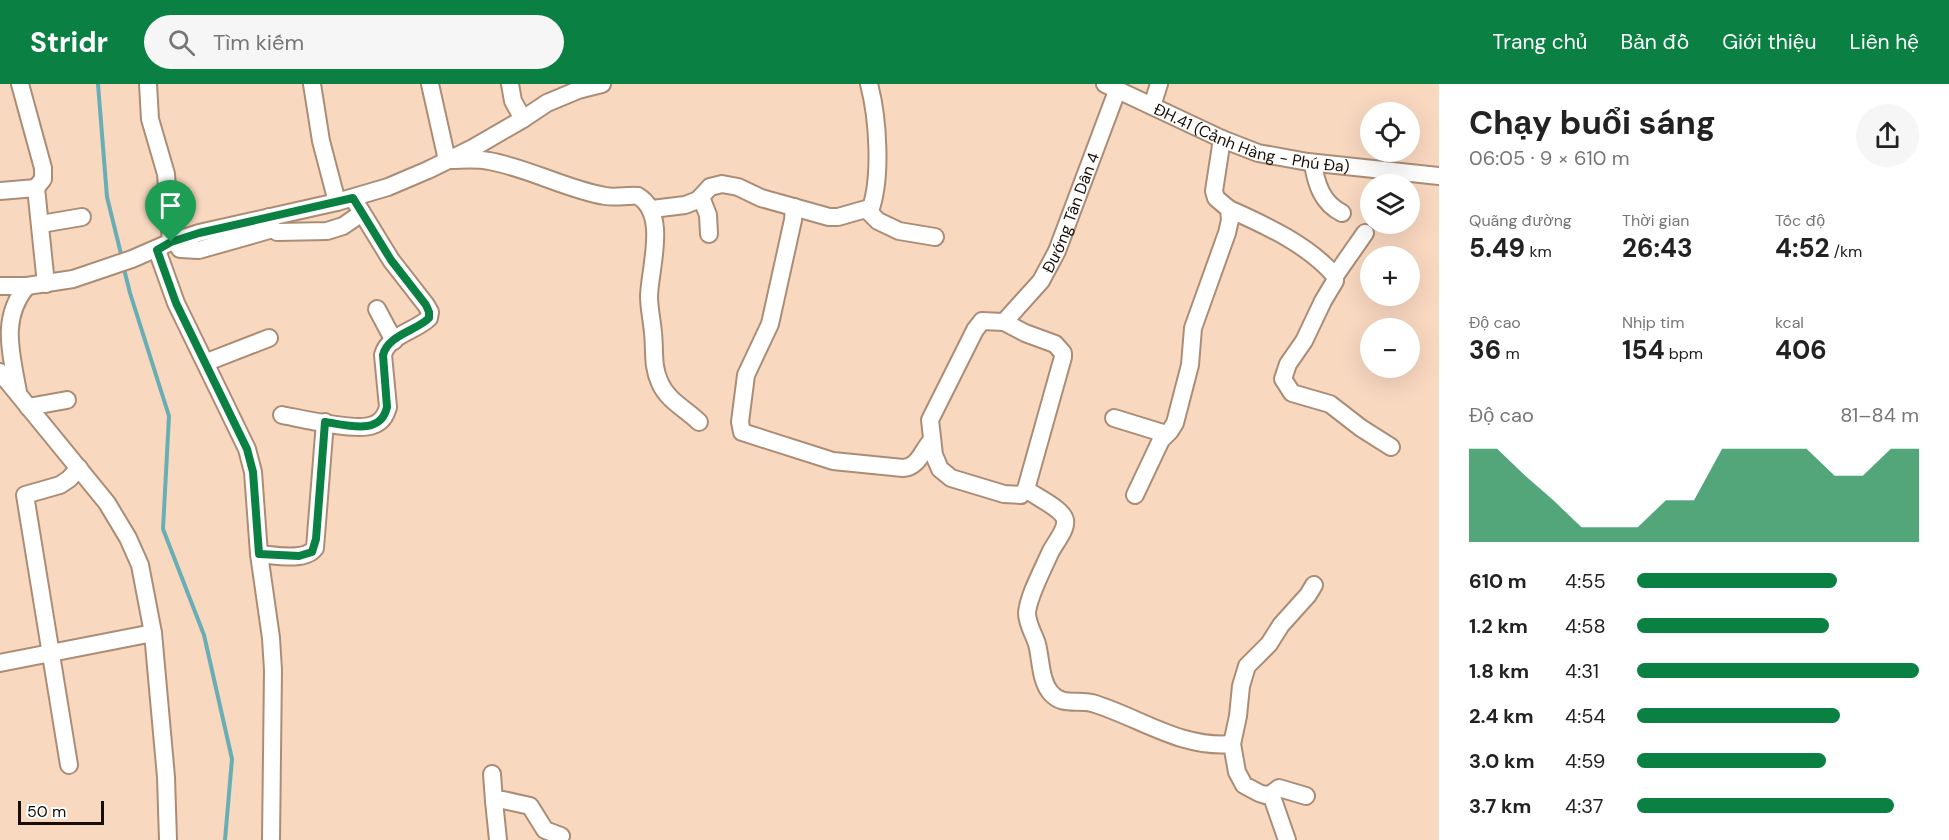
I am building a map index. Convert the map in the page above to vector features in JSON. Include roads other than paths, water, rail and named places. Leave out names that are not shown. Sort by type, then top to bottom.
[{"type":"street","points":[[20,84],[43,168],[43,179],[36,188],[46,284]]},
{"type":"street","points":[[148,84],[150,119],[166,174],[168,245],[176,303],[207,363],[250,458],[253,472],[259,554],[271,638],[273,670],[271,840]]},
{"type":"street","points":[[312,84],[321,141],[336,202]]},
{"type":"street","points":[[430,84],[447,160]]},
{"type":"street","points":[[510,84],[513,101],[523,119]]},
{"type":"street","points":[[271,223],[280,232],[323,232],[343,226],[357,205],[388,187],[447,160],[559,97],[602,84]]},
{"type":"street","points":[[869,84],[873,97],[876,135],[876,187],[870,211]]},
{"type":"street","points":[[1152,106],[1160,84]]},
{"type":"street","name":"ĐH.41 (Cảnh Hàng - Phú Đa)","points":[[1111,87],[1222,139],[1258,153],[1313,163],[1439,176]]},
{"type":"street","name":"Đướng Tân Dân 4","points":[[1004,322],[1041,281],[1058,252],[1111,87]]},
{"type":"street","points":[[1222,139],[1214,191],[1216,198],[1229,209],[1282,234],[1322,262],[1335,276]]},
{"type":"street","points":[[447,160],[488,160],[558,184],[608,197],[638,196],[652,209],[655,250],[650,274],[649,298],[654,334],[655,370],[665,392],[677,405],[699,422]]},
{"type":"street","points":[[1313,163],[1319,191],[1331,205],[1342,213]]},
{"type":"street","points":[[652,209],[685,205],[702,197],[710,187],[722,184],[738,187],[761,198],[829,217],[859,210],[870,211],[878,221],[899,231],[935,237]]},
{"type":"street","points":[[0,191],[36,188]]},
{"type":"street","points":[[702,197],[708,215],[709,234]]},
{"type":"street","points":[[0,286],[27,286],[73,279],[199,233],[271,223],[336,202],[357,205]]},
{"type":"street","points":[[282,416],[358,427],[376,424],[386,414],[387,407],[384,349],[394,340],[428,320],[429,312],[420,297],[391,260],[357,205]]},
{"type":"street","points":[[794,207],[770,324],[746,375],[740,422],[742,432],[833,461],[903,468],[915,464],[932,440]]},
{"type":"street","points":[[1135,495],[1161,440],[1176,423],[1190,365],[1193,328],[1227,233],[1230,220],[1229,209]]},
{"type":"street","points":[[41,224],[82,217]]},
{"type":"street","points":[[1364,234],[1335,276],[1335,281],[1304,341],[1288,364],[1283,378],[1292,393],[1320,399],[1330,404],[1391,447]]},
{"type":"street","points":[[23,400],[4,337],[12,305],[27,286]]},
{"type":"street","points":[[377,309],[394,340]]},
{"type":"street","points":[[982,321],[1004,322],[1054,344],[1063,353],[1045,427],[1026,489],[1021,495],[1005,494],[946,475],[936,461],[932,440],[930,420],[978,324],[982,321]]},
{"type":"street","points":[[207,363],[269,338]]},
{"type":"street","points":[[0,372],[107,503],[140,565],[153,633],[166,777],[168,840]]},
{"type":"street","points":[[23,400],[68,400]]},
{"type":"street","points":[[1114,417],[1166,434]]},
{"type":"street","points":[[259,554],[299,556],[308,554],[315,548],[325,422]]},
{"type":"street","points":[[69,765],[25,495],[60,485],[79,468]]},
{"type":"street","points":[[1026,489],[1058,510],[1065,518],[1065,525],[1050,554],[1027,613],[1043,675],[1050,692],[1064,702],[1091,703],[1188,740],[1212,744],[1232,744]]},
{"type":"street","points":[[1306,796],[1279,788],[1265,795],[1244,785],[1237,772],[1232,744],[1243,674],[1247,666],[1269,644],[1281,624],[1308,595],[1314,585]]},
{"type":"street","points":[[0,663],[153,633]]},
{"type":"street","points":[[492,774],[498,840]]},
{"type":"street","points":[[1270,794],[1287,840]]},
{"type":"street","points":[[494,801],[503,800],[530,806],[545,830],[561,836]]},
{"type":"waterway","points":[[98,84],[107,197],[122,258]]},
{"type":"waterway","points":[[123,265],[169,416],[163,529],[204,635],[232,759],[225,840]]}]
